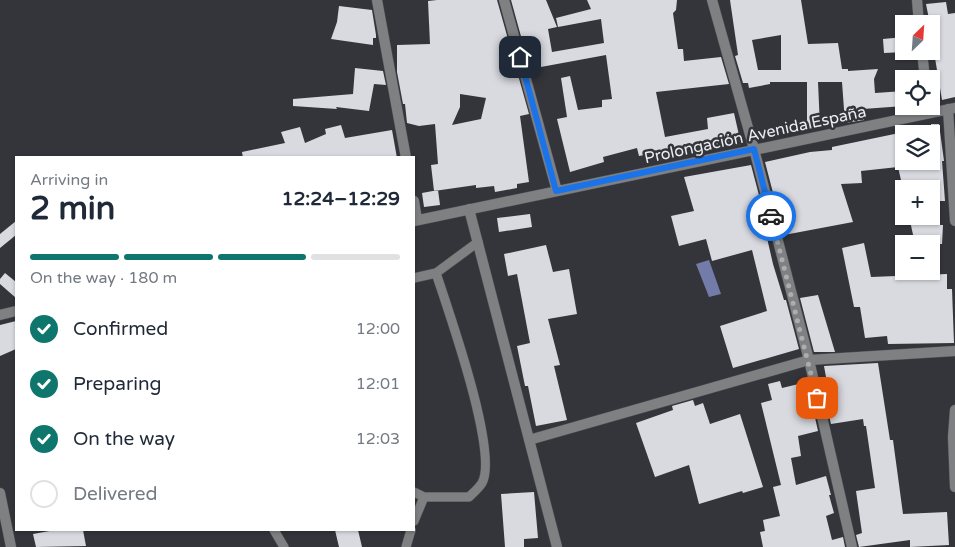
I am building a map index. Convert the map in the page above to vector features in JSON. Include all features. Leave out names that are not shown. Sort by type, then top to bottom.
[{"type":"street","points":[[377,0],[406,156]]},
{"type":"street","points":[[504,0],[556,191]]},
{"type":"street","points":[[712,0],[754,149],[809,360],[852,547]]},
{"type":"street","points":[[917,0],[919,15]]},
{"type":"street","points":[[951,108],[955,221]]},
{"type":"street","name":"Prolongación Avenida España","points":[[416,220],[754,149],[905,115]]},
{"type":"street","points":[[469,209],[557,547]]},
{"type":"street","points":[[0,315],[15,311]]},
{"type":"street","points":[[529,440],[809,360],[955,351]]},
{"type":"street","points":[[955,410],[952,436],[955,487]]},
{"type":"street","points":[[0,493],[11,547]]},
{"type":"lane","points":[[415,278],[436,273],[478,242]]},
{"type":"lane","points":[[415,492],[424,497],[469,497],[482,482],[486,466],[483,435],[463,354],[436,273]]},
{"type":"lane","points":[[415,520],[424,497]]},
{"type":"lane","points":[[275,531],[284,547]]},
{"type":"lane","points":[[406,547],[411,531]]},
{"type":"water","points":[[709,260],[721,294],[709,297],[696,264]]},
{"type":"building","points":[[497,0],[529,114],[520,116],[529,182],[517,184],[517,188],[495,192],[494,186],[476,188],[476,185],[434,191],[431,165],[438,164],[435,124],[419,126],[407,123],[405,104],[403,104],[397,72],[397,45],[430,44],[428,1]],"holes":[[[460,94],[486,98],[481,119],[452,125],[460,107]]]},
{"type":"building","points":[[511,0],[546,0],[557,27],[548,29],[552,52],[604,43],[601,19],[558,27],[556,18],[591,9],[587,0],[677,0],[676,10],[673,13],[678,49],[683,49],[684,61],[721,57],[729,84],[656,92],[665,137],[708,129],[707,118],[734,113],[741,144],[657,161],[655,153],[639,156],[637,148],[603,157],[604,162],[570,172],[557,119],[567,117],[561,78],[570,76],[578,110],[602,107],[602,100],[612,99],[606,55],[530,69]]},
{"type":"building","points":[[730,0],[801,0],[808,44],[838,43],[842,69],[848,69],[848,71],[878,69],[874,79],[875,93],[895,92],[895,107],[863,109],[864,120],[845,123],[842,82],[818,82],[820,127],[807,129],[807,82],[770,82],[770,84],[749,88],[748,83],[743,83],[735,56],[738,55]],"holes":[[[781,35],[781,70],[758,70],[752,40]]]},
{"type":"building","points":[[946,2],[948,14],[955,13],[955,97],[942,100],[940,70],[937,70],[935,60],[940,60],[940,15],[928,15],[926,4]]},
{"type":"building","points":[[339,6],[372,10],[376,35],[376,38],[373,38],[373,45],[331,39],[337,22]]},
{"type":"building","points":[[895,38],[895,52],[884,53],[883,39]]},
{"type":"building","points":[[355,68],[383,71],[386,85],[374,84],[369,111],[336,107],[337,109],[293,106],[293,99],[353,94]]},
{"type":"building","points":[[341,125],[345,138],[392,130],[397,156],[243,156],[242,152],[285,143],[281,132],[300,127],[305,143],[326,134],[325,129]]},
{"type":"building","points":[[940,131],[944,161],[942,161],[945,201],[940,201],[940,180],[901,180],[899,170],[940,170]]},
{"type":"building","points":[[895,134],[895,167],[861,171],[862,183],[841,184],[853,222],[784,235],[765,162],[810,152],[832,150],[832,147]]},
{"type":"building","points":[[751,165],[770,237],[767,238],[773,264],[784,300],[786,300],[799,349],[733,368],[720,326],[767,311],[752,250],[712,261],[706,239],[679,246],[671,216],[694,211],[684,177]]},
{"type":"building","points":[[438,190],[440,205],[424,207],[422,193]]},
{"type":"building","points":[[530,214],[532,227],[499,232],[497,218]]},
{"type":"building","points":[[15,222],[15,236],[0,248],[0,234]]},
{"type":"building","points":[[911,225],[943,225],[942,244],[940,244],[940,235],[913,235]]},
{"type":"building","points":[[864,243],[871,277],[895,276],[895,280],[940,280],[940,274],[947,274],[947,289],[952,289],[954,343],[888,344],[887,336],[865,338],[860,307],[854,307],[842,248]]},
{"type":"building","points":[[546,245],[553,272],[569,269],[577,314],[548,319],[560,365],[554,366],[567,420],[536,426],[517,346],[530,343],[517,274],[508,276],[504,254]]},
{"type":"building","points":[[5,273],[15,281],[15,297],[0,284],[0,279]]},
{"type":"building","points":[[818,295],[835,352],[814,352],[800,298]]},
{"type":"building","points":[[15,321],[15,349],[0,356],[0,325]]},
{"type":"building","points":[[878,363],[890,440],[893,440],[903,514],[947,512],[949,545],[910,547],[910,540],[859,547],[856,535],[862,533],[856,491],[875,488],[866,426],[864,426],[863,419],[831,424],[820,378],[826,377],[824,366]]},
{"type":"building","points":[[780,381],[782,388],[807,382],[818,431],[798,436],[801,456],[791,458],[796,485],[826,476],[834,513],[826,516],[832,540],[843,537],[845,547],[763,547],[760,532],[765,531],[763,520],[780,516],[773,487],[781,485],[761,403],[772,400],[768,384]]},
{"type":"building","points":[[693,400],[695,406],[703,403],[710,424],[740,414],[763,487],[743,493],[742,491],[699,504],[689,465],[655,477],[636,423],[673,410],[672,406]]},
{"type":"building","points":[[534,492],[538,538],[524,539],[524,547],[505,547],[501,494]]},
{"type":"building","points":[[50,531],[83,531],[86,546],[36,547],[33,534]]},
{"type":"building","points":[[335,531],[358,531],[362,547],[339,547]]},
{"type":"way so far","points":[[771,216],[809,360],[817,398]]},
{"type":"route","points":[[520,57],[556,191],[754,149],[771,216]]}]
